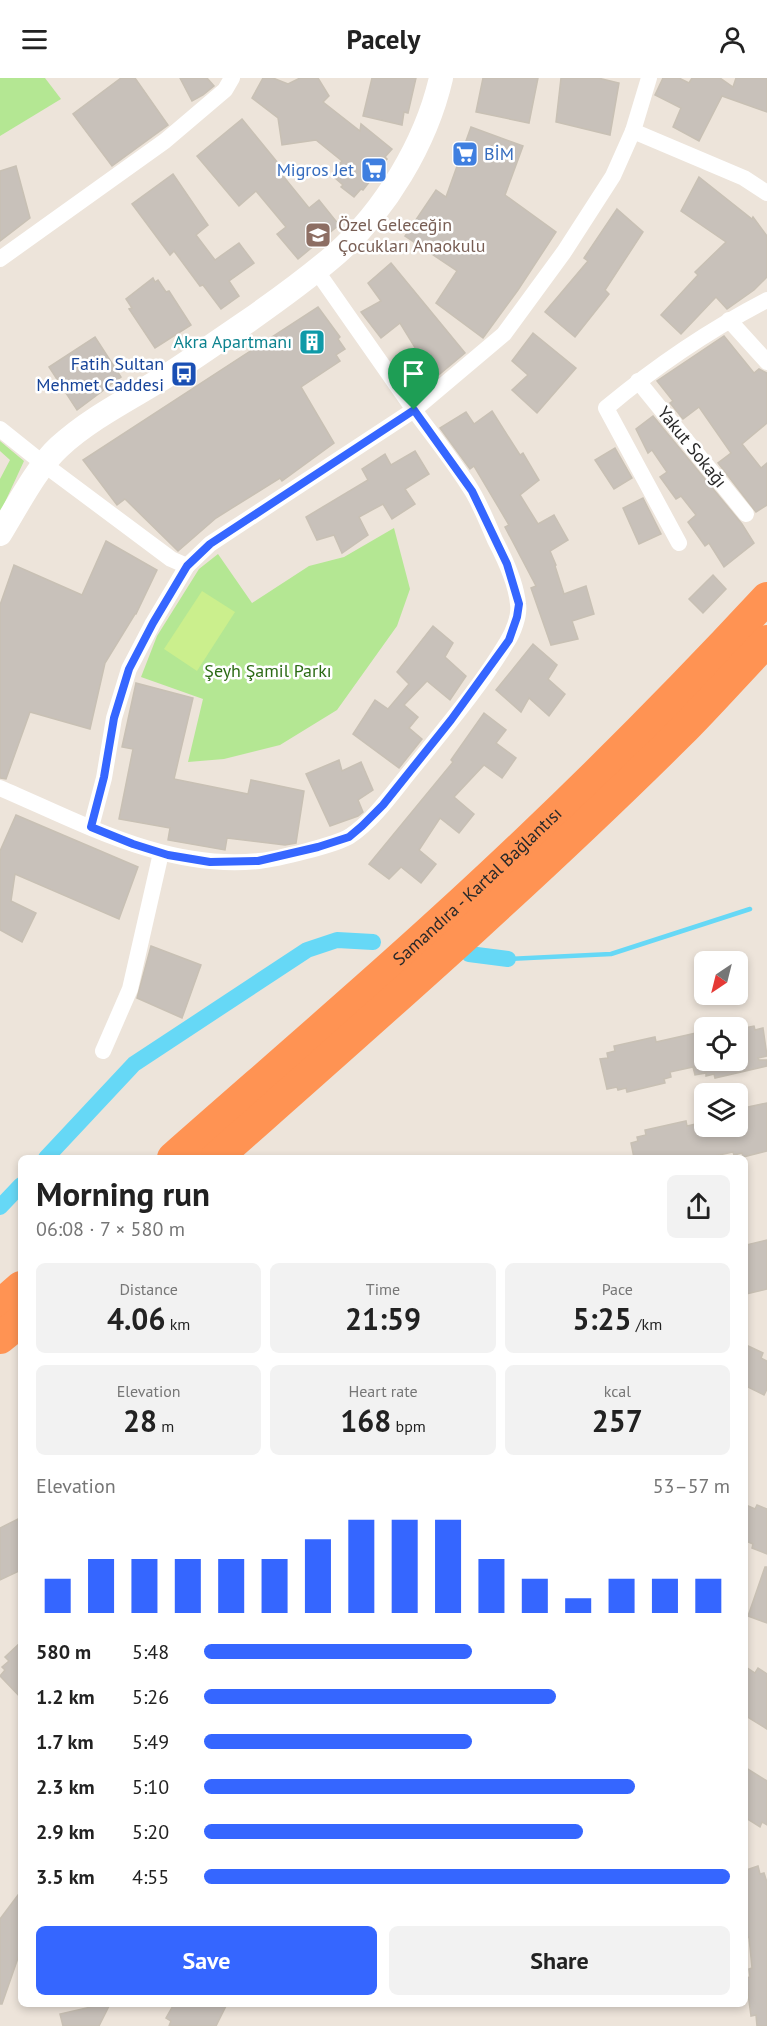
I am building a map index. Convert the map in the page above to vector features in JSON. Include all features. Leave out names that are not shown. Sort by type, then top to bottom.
[{"type":"highway","name":"Samandıra - Kartal Bağlantısı","points":[[175,1155],[372,984],[528,841],[645,725],[767,598]]},
{"type":"highway","name":"Samandıra - Kartal Bağlantısı","points":[[219,1155],[414,984],[545,862],[681,732],[767,641]]},
{"type":"highway","points":[[0,1305],[18,1290]]},
{"type":"highway","points":[[0,1338],[18,1324]]},
{"type":"street","points":[[0,259],[165,141],[225,90],[232,78]]},
{"type":"street","points":[[0,534],[30,485],[57,448],[86,426],[189,361],[284,295],[357,233],[398,178],[427,127],[441,78]]},
{"type":"street","points":[[91,827],[104,777],[114,718],[129,669],[187,566],[210,544],[414,410],[504,334],[564,252],[613,176],[633,131],[649,78]]},
{"type":"street","points":[[633,131],[744,178],[767,193]]},
{"type":"street","points":[[0,788],[133,844],[161,853],[210,862],[258,861],[306,850],[349,837],[383,805],[451,720],[509,640],[519,604],[507,564],[472,491],[316,270]]},
{"type":"street","points":[[679,543],[606,408],[638,381],[696,339],[767,300]]},
{"type":"street","points":[[729,321],[767,362]]},
{"type":"street","name":"Yakut Sokağı","points":[[638,381],[746,514]]},
{"type":"street","points":[[0,429],[171,559],[187,566]]},
{"type":"street","points":[[104,1052],[130,989],[161,853]]},
{"type":"green space","points":[[0,78],[45,78],[61,99],[0,136]]},
{"type":"green space","points":[[0,441],[24,461],[0,513],[0,479],[10,460],[0,451]]},
{"type":"green space","name":"Şeyh Şamil Parkı","points":[[394,528],[410,589],[397,626],[337,710],[280,745],[224,759],[188,762],[203,699],[141,677],[157,636],[199,569],[218,554],[252,603],[309,566],[344,557]]},
{"type":"green space","points":[[202,591],[235,612],[197,671],[164,649]]},
{"type":"building","points":[[121,78],[135,78],[168,125],[112,166],[73,114]]},
{"type":"building","points":[[180,78],[207,78],[214,86],[192,101]]},
{"type":"building","points":[[263,78],[273,78],[288,84],[300,78],[318,78],[329,96],[323,102],[360,131],[361,124],[392,149],[363,190],[361,189],[354,197],[341,187],[343,185],[335,178],[339,174],[334,170],[342,161],[316,140],[282,145],[278,118],[252,98]]},
{"type":"building","points":[[372,78],[416,78],[408,113],[404,112],[402,125],[363,116]]},
{"type":"building","points":[[483,78],[538,78],[529,123],[476,112]]},
{"type":"building","points":[[561,78],[598,78],[619,83],[610,135],[556,122]]},
{"type":"building","points":[[663,78],[679,78],[689,83],[692,78],[720,78],[733,87],[736,78],[767,78],[767,112],[722,96],[699,141],[673,127],[681,108],[655,95]]},
{"type":"building","points":[[242,119],[282,168],[279,171],[309,208],[319,200],[339,225],[298,259],[277,234],[286,227],[256,191],[239,206],[197,156]]},
{"type":"building","points":[[471,127],[523,146],[505,195],[556,232],[483,338],[436,303],[457,271],[405,236],[436,190],[446,197]]},
{"type":"building","points":[[16,166],[30,218],[0,241],[0,171]]},
{"type":"building","points":[[173,174],[208,225],[196,235],[215,260],[239,243],[254,263],[229,281],[239,296],[221,309],[203,285],[200,286],[174,251],[170,255],[132,204]]},
{"type":"building","points":[[699,177],[752,219],[753,217],[767,236],[767,277],[754,290],[727,309],[716,297],[681,334],[661,315],[698,275],[695,272],[726,242],[681,211]]},
{"type":"building","points":[[617,209],[643,232],[605,290],[609,294],[575,337],[545,312],[588,261],[584,258]]},
{"type":"building","points":[[391,263],[465,353],[423,388],[406,365],[419,354],[400,323],[381,338],[361,312],[381,301],[368,283]]},
{"type":"building","points":[[153,278],[155,282],[158,280],[166,292],[169,291],[191,325],[155,348],[129,309],[132,308],[126,299]]},
{"type":"building","points":[[318,307],[340,337],[338,339],[345,349],[336,355],[340,361],[301,387],[334,443],[282,481],[280,478],[216,518],[178,551],[125,499],[117,505],[83,460]]},
{"type":"building","points":[[533,333],[576,368],[537,413],[512,390],[528,375],[512,361]]},
{"type":"building","points":[[724,336],[754,373],[759,369],[767,373],[767,423],[742,444],[761,468],[767,463],[767,505],[756,512],[718,463],[731,453],[699,407],[683,419],[670,403],[673,401],[657,381]]},
{"type":"building","points":[[95,337],[121,377],[77,410],[49,367]]},
{"type":"building","points":[[492,411],[520,455],[523,453],[539,480],[520,495],[538,524],[554,515],[568,540],[550,551],[564,594],[586,586],[594,614],[572,621],[578,639],[551,645],[531,588],[536,586],[505,527],[509,525],[474,466],[470,469],[440,428],[466,412],[474,424]]},
{"type":"building","points":[[653,416],[742,524],[754,543],[724,567],[709,543],[705,546],[688,522],[696,515],[681,496],[676,499],[660,477],[667,472],[652,450],[648,453],[636,429]]},
{"type":"building","points":[[615,448],[632,478],[614,489],[595,460]]},
{"type":"building","points":[[415,451],[429,474],[405,489],[415,504],[392,519],[383,504],[359,517],[368,535],[342,553],[334,535],[317,540],[306,517],[368,480],[362,469],[385,454],[391,465]]},
{"type":"building","points":[[643,498],[661,534],[639,544],[623,508]]},
{"type":"building","points":[[106,541],[157,570],[136,614],[105,663],[90,729],[30,712],[6,779],[0,778],[0,605],[14,565],[82,595]]},
{"type":"building","points":[[713,575],[726,589],[703,613],[689,599]]},
{"type":"building","points":[[433,626],[453,643],[445,657],[466,676],[450,700],[427,681],[404,705],[418,717],[409,728],[422,739],[399,768],[353,734],[375,700],[388,709],[409,684],[397,672]]},
{"type":"building","points":[[533,644],[557,665],[548,679],[565,694],[549,716],[529,698],[521,712],[496,690]]},
{"type":"building","points":[[136,683],[193,698],[174,779],[248,794],[251,780],[304,791],[296,843],[285,845],[227,838],[225,850],[168,840],[170,828],[119,819],[133,749],[122,747]]},
{"type":"building","points":[[484,713],[506,730],[496,743],[516,758],[502,778],[484,765],[454,797],[474,814],[459,833],[440,818],[419,850],[436,864],[421,883],[401,867],[389,879],[369,864],[453,762],[451,760]]},
{"type":"building","points":[[339,760],[342,771],[361,762],[373,790],[358,800],[363,812],[330,826],[306,774]]},
{"type":"building","points":[[16,815],[138,867],[119,919],[15,874],[11,901],[36,913],[22,942],[0,930],[0,851]]},
{"type":"building","points":[[151,946],[201,965],[182,1018],[137,998]]},
{"type":"building","points":[[754,1026],[755,1030],[763,1028],[767,1056],[758,1058],[767,1060],[767,1066],[748,1070],[748,1027]]},
{"type":"building","points":[[694,1033],[694,1071],[693,1067],[670,1072],[671,1077],[664,1079],[665,1083],[627,1092],[626,1088],[607,1089],[600,1059],[608,1058],[607,1053],[615,1051],[614,1046],[655,1037],[656,1042]]},
{"type":"building","points":[[694,1071],[745,1071],[715,1078],[714,1074],[695,1075]]},
{"type":"building","points":[[767,1103],[767,1151],[748,1156],[742,1153],[734,1155],[733,1152],[719,1155],[633,1155],[631,1143],[638,1141],[637,1137],[646,1135],[645,1130],[686,1121],[687,1126],[694,1124],[694,1137],[748,1137],[748,1107]]},
{"type":"building","points":[[767,1240],[767,1289],[748,1294],[748,1245]]},
{"type":"building","points":[[748,1346],[763,1353],[761,1358],[767,1361],[767,1389],[764,1395],[748,1387]]},
{"type":"building","points":[[757,1505],[767,1509],[767,1554],[752,1548],[753,1544],[748,1542],[748,1506],[755,1509]]},
{"type":"building","points":[[18,1519],[18,1571],[0,1580],[0,1528]]},
{"type":"building","points":[[765,1567],[767,1567],[767,1623],[748,1616]]},
{"type":"building","points":[[18,1645],[18,1695],[0,1676],[5,1670],[2,1667],[9,1661],[5,1657]]},
{"type":"building","points":[[748,1668],[755,1673],[758,1668],[767,1674],[767,1729],[748,1717]]},
{"type":"building","points":[[748,1769],[767,1781],[767,1825],[762,1822],[760,1827],[748,1819]]},
{"type":"building","points":[[758,1866],[760,1874],[764,1873],[767,1882],[767,2026],[757,2026],[756,2015],[751,2016],[748,1993],[749,1969],[752,1968],[748,1937],[748,1869]]},
{"type":"building","points":[[18,1895],[18,1958],[2,2004],[0,2004],[0,1919]]},
{"type":"building","points":[[91,2007],[108,2007],[99,2026],[63,2026],[60,2014]]},
{"type":"building","points":[[172,2007],[226,2007],[216,2026],[169,2026],[171,2021],[166,2018]]},
{"type":"waterway","points":[[508,959],[611,954],[750,909]]},
{"type":"waterway","points":[[49,1155],[134,1064],[307,950],[337,940],[373,942]]},
{"type":"waterway","points":[[469,954],[508,959]]},
{"type":"waterway","points":[[0,1207],[18,1188]]},
{"type":"place","name":"BİM","points":[[465,154]]},
{"type":"place","name":"Migros Jet","points":[[374,170]]},
{"type":"place","name":"Özel Geleceğin Çocukları Anaokulu","points":[[318,235]]},
{"type":"place","name":"Akra Apartmanı","points":[[312,342]]},
{"type":"place","name":"Fatih Sultan Mehmet Caddesi","points":[[184,374]]},
{"type":"route","points":[[414,410],[472,491],[507,564],[519,604],[509,640],[451,720],[383,805],[362,826],[349,837],[318,847],[258,861],[210,862],[168,855],[91,827],[104,777],[114,718],[129,669],[187,566],[210,544],[414,410]]}]
